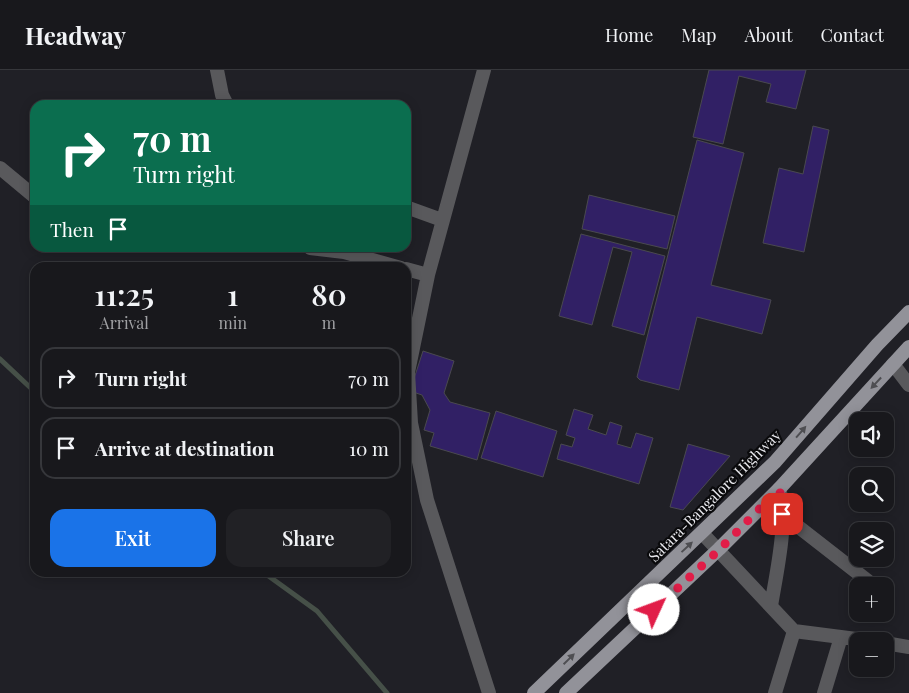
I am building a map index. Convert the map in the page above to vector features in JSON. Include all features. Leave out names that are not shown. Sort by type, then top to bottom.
[{"type":"main road","name":"Satara-Bangalore Highway","points":[[534,693],[775,462],[877,344],[909,312]]},
{"type":"main road","points":[[566,693],[719,550],[779,489],[909,347]]},
{"type":"street","points":[[217,70],[224,100]]},
{"type":"street","points":[[411,357],[428,275],[484,70]]},
{"type":"street","points":[[0,168],[30,193]]},
{"type":"street","points":[[411,209],[442,220]]},
{"type":"street","points":[[349,252],[381,262]]},
{"type":"street","points":[[411,270],[428,275]]},
{"type":"street","points":[[893,364],[909,385]]},
{"type":"street","points":[[411,424],[427,500],[489,693]]},
{"type":"street","points":[[771,606],[779,558],[782,500],[779,489]]},
{"type":"street","points":[[782,514],[863,577]]},
{"type":"street","points":[[702,533],[794,631],[849,638]]},
{"type":"street","points":[[775,693],[794,631]]},
{"type":"street","points":[[824,693],[842,637]]},
{"type":"street","points":[[894,644],[909,647]]},
{"type":"building","points":[[709,70],[806,70],[796,109],[766,102],[771,84],[739,76],[723,144],[693,137]]},
{"type":"building","points":[[813,126],[829,130],[804,252],[763,243],[779,168],[803,174]]},
{"type":"building","points":[[697,140],[744,153],[711,285],[771,300],[762,334],[697,317],[679,390],[640,380],[637,377]]},
{"type":"building","points":[[589,195],[675,216],[667,249],[582,229]]},
{"type":"building","points":[[581,234],[665,256],[644,335],[612,326],[632,252],[613,247],[592,325],[559,316]]},
{"type":"building","points":[[423,351],[454,361],[444,393],[450,402],[490,413],[477,460],[430,446],[434,433],[424,430],[430,410],[422,395],[411,391]]},
{"type":"building","points":[[574,409],[593,415],[588,429],[606,435],[610,422],[622,426],[617,444],[631,448],[636,433],[653,438],[639,484],[557,459],[561,444],[572,447],[575,438],[566,435]]},
{"type":"building","points":[[496,411],[557,431],[543,477],[481,458]]},
{"type":"building","points":[[688,444],[730,456],[683,510],[670,507]]},
{"type":"waterway","points":[[0,359],[30,387]]},
{"type":"waterway","points":[[270,577],[317,611],[387,693]]},
{"type":"route","points":[[654,610],[719,550],[779,489],[782,500],[782,514]]}]
